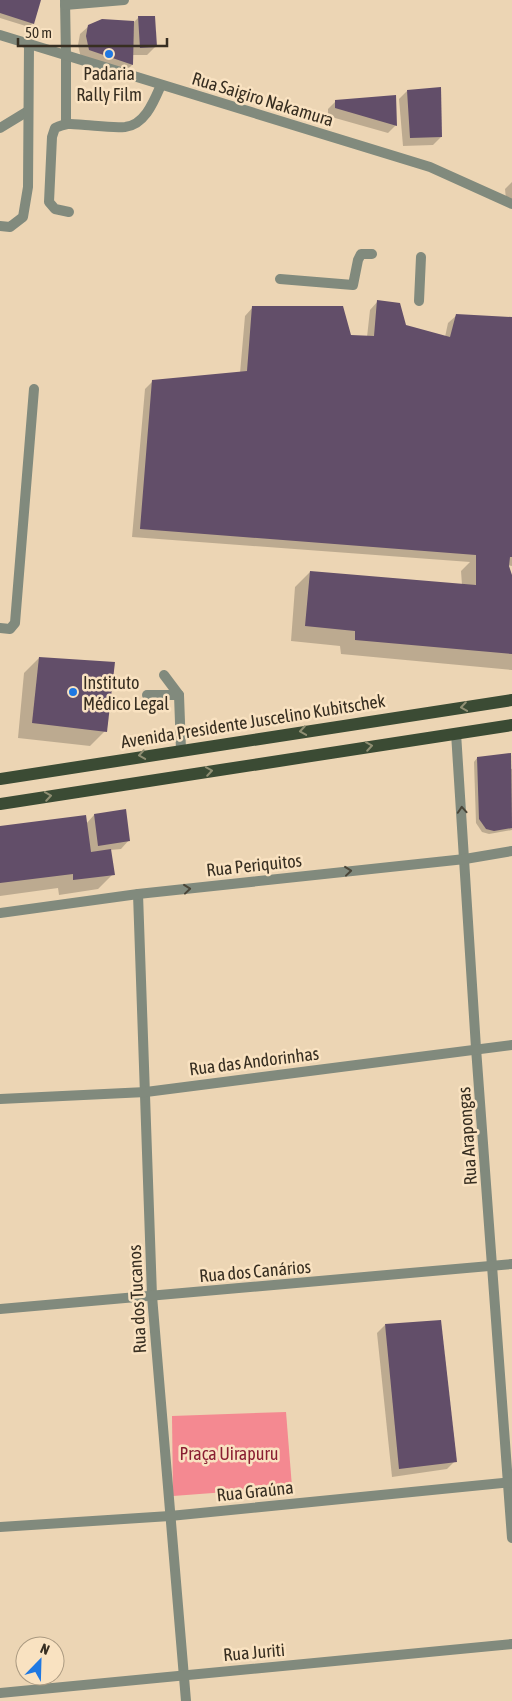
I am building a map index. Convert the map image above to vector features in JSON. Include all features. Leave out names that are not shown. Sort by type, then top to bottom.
[{"type":"main road","name":"Avenida Presidente Juscelino Kubitschek","points":[[0,778],[512,700]]},
{"type":"main road","points":[[0,804],[512,725]]},
{"type":"street","points":[[66,123],[65,2],[124,0]]},
{"type":"street","name":"Rua Saigiro Nakamura","points":[[0,35],[430,167],[512,204]]},
{"type":"street","points":[[0,226],[10,227],[23,217],[28,187],[29,44]]},
{"type":"street","points":[[69,212],[56,209],[50,202],[52,137],[55,128],[66,123],[126,127],[137,122],[145,115],[161,85]]},
{"type":"street","points":[[0,128],[28,111]]},
{"type":"street","points":[[280,279],[353,285],[361,254],[372,254]]},
{"type":"street","points":[[419,301],[421,257]]},
{"type":"street","points":[[0,628],[10,629],[15,623],[34,389]]},
{"type":"street","points":[[164,675],[179,695],[181,750]]},
{"type":"street","points":[[147,695],[179,695]]},
{"type":"street","name":"Rua Arapongas","points":[[456,733],[476,1048],[510,1483],[512,1538]]},
{"type":"street","name":"Rua Periquitos","points":[[0,913],[138,894],[465,859],[512,851]]},
{"type":"street","name":"Rua dos Tucanos","points":[[138,894],[152,1296],[186,1701]]},
{"type":"street","name":"Rua das Andorinhas","points":[[0,1099],[146,1092],[476,1048],[512,1045]]},
{"type":"street","name":"Rua dos Canários","points":[[0,1309],[512,1264]]},
{"type":"street","name":"Rua Graúna","points":[[0,1527],[170,1516],[510,1483]]},
{"type":"street","name":"Rua Juriti","points":[[0,1693],[512,1644]]},
{"type":"green space","name":"Praça Uirapuru","points":[[286,1412],[292,1487],[173,1496],[172,1416]]},
{"type":"building","points":[[0,0],[41,0],[34,24],[0,13]]},
{"type":"building","points":[[138,16],[155,16],[157,47],[140,48]]},
{"type":"building","points":[[102,19],[134,21],[133,65],[89,50],[86,36],[88,25]]},
{"type":"building","points":[[441,87],[442,137],[410,138],[407,90]]},
{"type":"building","points":[[396,95],[397,126],[335,108],[335,100]]},
{"type":"building","points":[[377,300],[400,303],[406,325],[450,337],[456,314],[512,317],[512,557],[510,557],[509,566],[512,575],[512,654],[355,640],[355,631],[305,626],[310,571],[476,585],[476,555],[140,529],[152,380],[247,371],[252,306],[343,306],[351,335],[374,336]]},
{"type":"building","name":"Instituto Médico Legal","points":[[39,657],[115,662],[107,732],[32,723]]},
{"type":"building","points":[[511,753],[512,828],[494,831],[486,829],[479,819],[477,757]]},
{"type":"building","points":[[126,809],[130,841],[98,846],[94,814]]},
{"type":"building","points":[[86,815],[91,852],[111,849],[115,875],[73,880],[73,874],[0,883],[0,826]]},
{"type":"building","points":[[441,1320],[457,1462],[399,1469],[385,1324]]},
{"type":"place","name":"Padaria Rally Film","points":[[109,54]]},
{"type":"place","name":"Instituto Médico Legal","points":[[73,692]]}]
